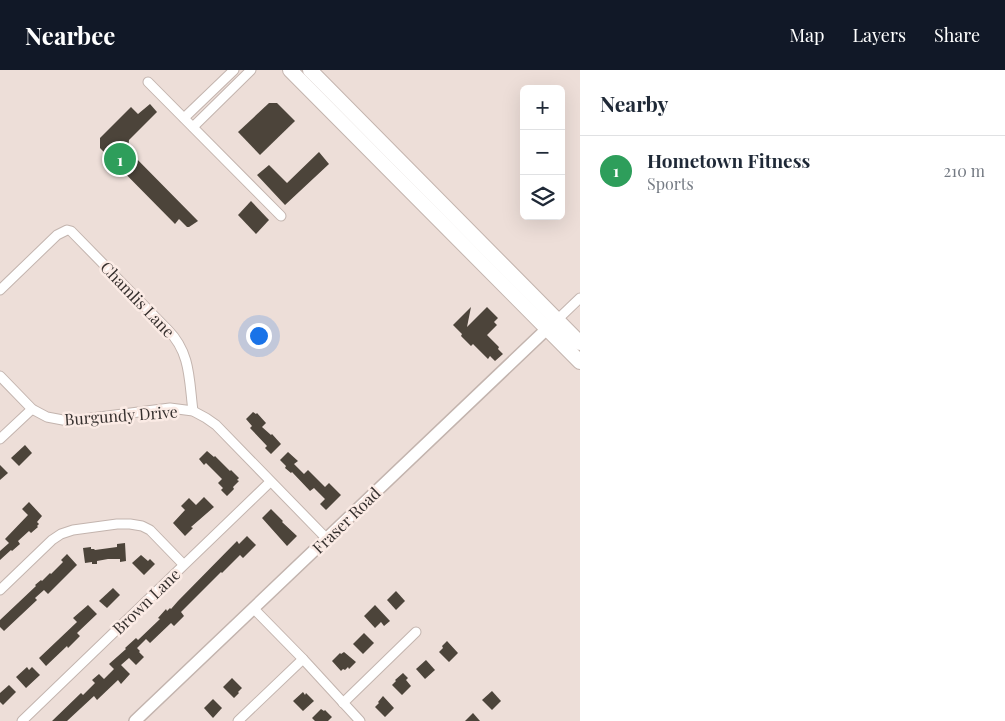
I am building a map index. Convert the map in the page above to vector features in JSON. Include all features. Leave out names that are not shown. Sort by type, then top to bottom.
[{"type":"main road","points":[[290,70],[552,325],[580,343]]},
{"type":"main road","points":[[310,70],[552,325],[580,362]]},
{"type":"street","points":[[184,118],[234,70]]},
{"type":"street","points":[[193,127],[251,70]]},
{"type":"street","points":[[148,82],[281,216]]},
{"type":"street","name":"Chamlis Lane","points":[[0,290],[57,235],[67,230],[75,234],[175,337],[187,361],[193,411]]},
{"type":"street","points":[[552,325],[580,298]]},
{"type":"street","name":"Fraser Road","points":[[135,721],[552,325]]},
{"type":"street","name":"Burgundy Drive","points":[[0,376],[32,408],[47,418],[68,421],[170,408],[193,411],[216,425],[327,539]]},
{"type":"street","points":[[0,439],[32,408]]},
{"type":"street","name":"Brown Lane","points":[[22,721],[270,482]]},
{"type":"street","points":[[0,590],[52,540],[61,534],[73,530],[117,524],[142,526],[150,530],[183,564]]},
{"type":"street","points":[[254,609],[360,721]]},
{"type":"street","points":[[343,702],[416,632]]},
{"type":"street","points":[[238,721],[303,659]]},
{"type":"building","points":[[269,103],[277,103],[295,121],[260,155],[238,132]]},
{"type":"building","points":[[150,104],[157,112],[129,140],[128,150],[198,221],[189,227],[179,219],[175,224],[100,148],[100,138],[131,107],[138,114]]},
{"type":"building","points":[[319,152],[329,164],[285,205],[257,175],[269,165],[287,183]]},
{"type":"building","points":[[251,201],[269,220],[256,234],[238,215]]},
{"type":"building","points":[[471,307],[467,327],[487,307],[498,318],[494,322],[497,325],[487,335],[503,354],[495,361],[490,356],[488,359],[473,344],[471,346],[453,325]]},
{"type":"building","points":[[253,412],[257,413],[266,423],[262,427],[281,444],[271,454],[265,448],[267,446],[250,428],[252,426],[246,419]]},
{"type":"building","points":[[25,445],[32,453],[19,466],[11,458]]},
{"type":"building","points":[[207,451],[239,478],[237,480],[239,481],[233,487],[234,489],[227,496],[221,490],[223,488],[218,483],[222,479],[206,463],[204,465],[199,459]]},
{"type":"building","points":[[288,452],[298,461],[294,464],[304,474],[308,470],[325,487],[329,483],[341,495],[326,510],[320,504],[325,499],[314,488],[310,491],[292,472],[285,468],[286,466],[280,460]]},
{"type":"building","points":[[0,465],[8,473],[0,480]]},
{"type":"building","points":[[204,497],[214,507],[191,527],[193,528],[185,536],[173,523],[185,510],[181,506],[189,498],[196,505]]},
{"type":"building","points":[[29,502],[42,516],[37,522],[39,524],[38,527],[31,533],[29,531],[18,541],[20,544],[0,560],[0,551],[9,543],[5,539],[28,515],[22,509]]},
{"type":"building","points":[[271,509],[297,536],[287,546],[262,518]]},
{"type":"building","points":[[247,536],[256,545],[243,558],[240,555],[221,572],[181,612],[184,616],[174,626],[171,623],[150,643],[146,639],[137,648],[144,657],[136,665],[129,658],[121,665],[130,674],[121,684],[118,680],[97,700],[94,696],[67,721],[52,721],[81,693],[83,695],[95,683],[92,680],[99,674],[104,679],[114,669],[109,664],[125,648],[136,638],[138,640],[160,619],[158,618],[166,609],[167,611],[171,609],[237,541],[239,544]]},
{"type":"building","points":[[125,543],[126,561],[120,562],[120,559],[108,559],[97,561],[97,564],[92,564],[92,562],[85,563],[83,548],[91,547],[91,549],[95,550],[117,547],[117,544]]},
{"type":"building","points":[[67,554],[77,565],[48,594],[44,590],[35,598],[37,600],[4,631],[0,627],[0,620],[35,585],[51,574],[63,562],[61,560]]},
{"type":"building","points":[[141,555],[148,561],[150,559],[155,564],[144,575],[132,563]]},
{"type":"building","points":[[113,588],[120,595],[107,608],[99,601]]},
{"type":"building","points":[[396,591],[405,601],[396,610],[387,600]]},
{"type":"building","points":[[88,605],[97,614],[77,633],[80,636],[46,666],[39,658],[77,622],[73,618]]},
{"type":"building","points":[[375,605],[390,621],[384,626],[381,622],[375,628],[364,616]]},
{"type":"building","points":[[364,633],[374,643],[363,654],[353,644]]},
{"type":"building","points":[[447,641],[458,653],[449,662],[439,652]]},
{"type":"building","points":[[344,652],[356,662],[349,669],[348,667],[341,671],[332,661],[340,653]]},
{"type":"building","points":[[426,660],[435,670],[425,679],[416,669]]},
{"type":"building","points":[[27,667],[29,670],[32,667],[40,675],[26,688],[16,677]]},
{"type":"building","points":[[403,673],[408,678],[406,680],[411,686],[402,695],[392,685]]},
{"type":"building","points":[[232,678],[242,688],[234,698],[223,687]]},
{"type":"building","points":[[9,685],[16,692],[3,705],[0,702],[0,693]]},
{"type":"building","points":[[492,691],[501,701],[492,710],[482,700]]},
{"type":"building","points":[[303,692],[314,701],[303,711],[293,701]]},
{"type":"building","points":[[383,696],[394,708],[385,717],[375,707]]},
{"type":"building","points":[[213,699],[222,708],[213,718],[204,708]]},
{"type":"building","points":[[321,709],[325,710],[332,717],[328,721],[315,721],[312,718]]},
{"type":"building","points":[[473,713],[480,721],[465,721]]},
{"type":"place","name":"Hometown Fitness","points":[[120,159]]}]
